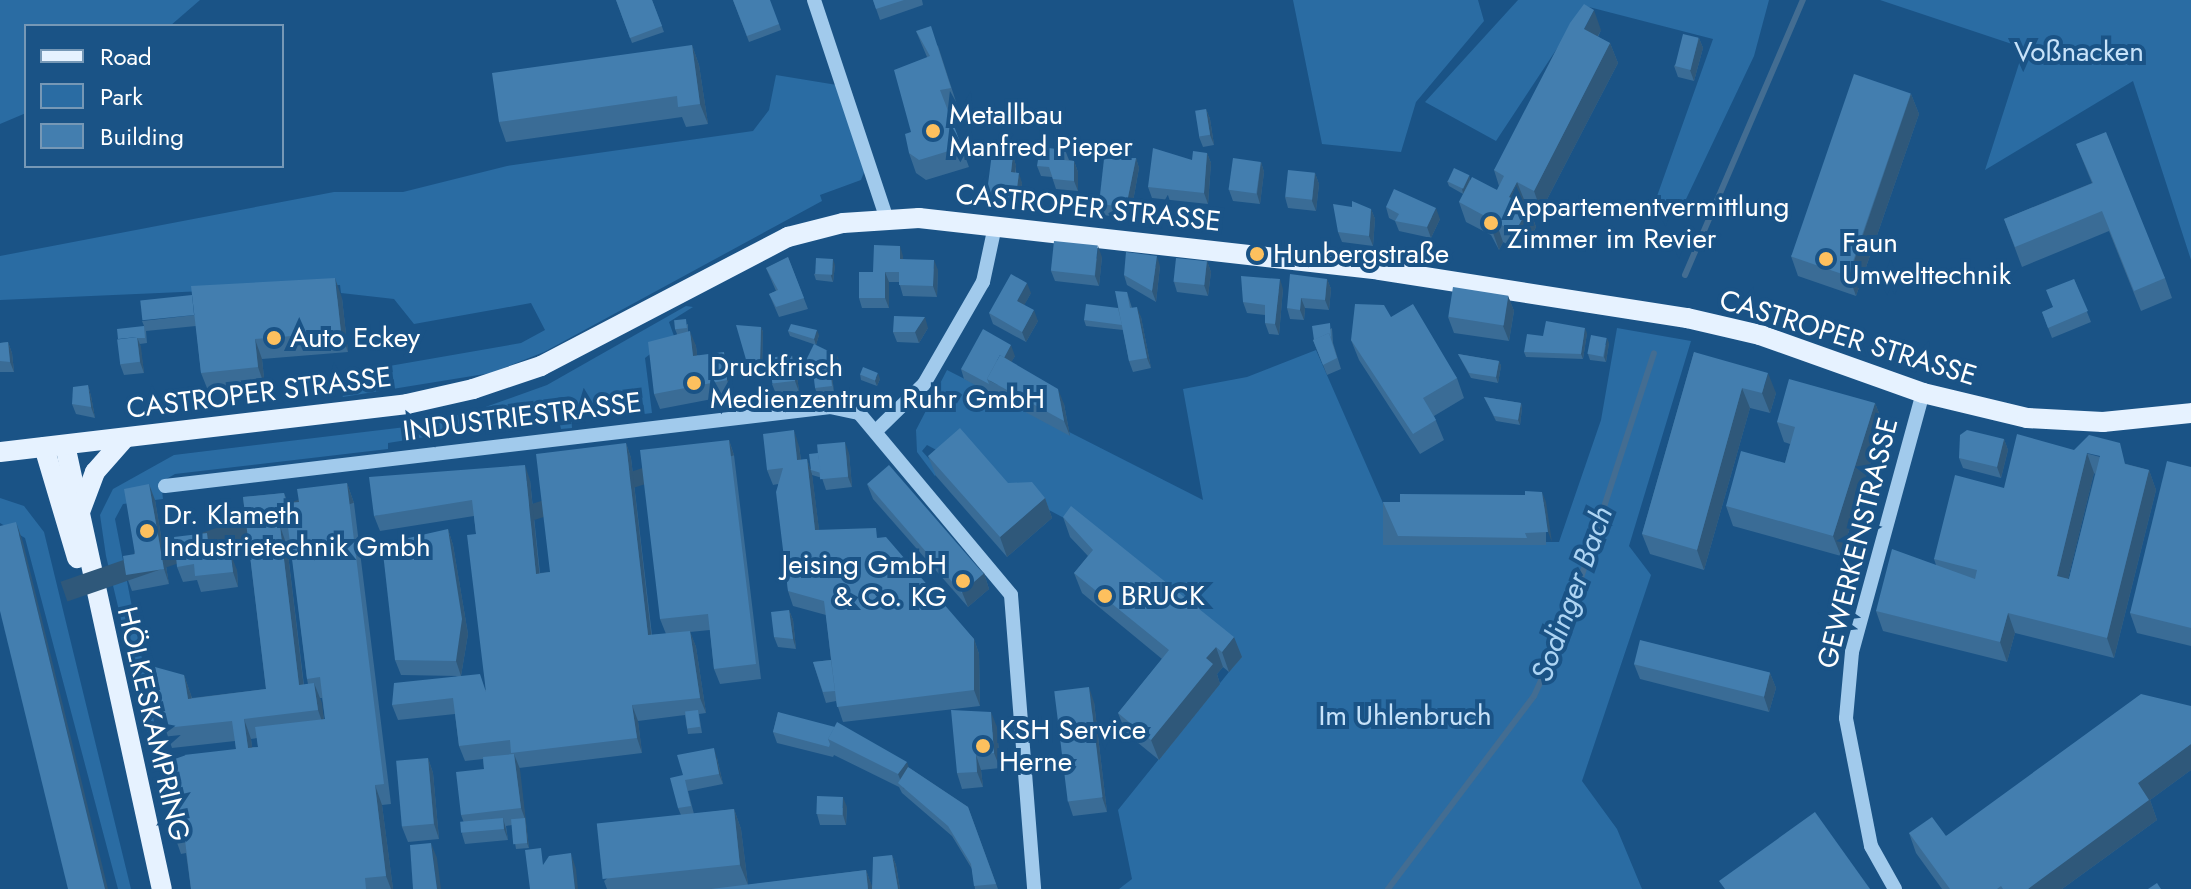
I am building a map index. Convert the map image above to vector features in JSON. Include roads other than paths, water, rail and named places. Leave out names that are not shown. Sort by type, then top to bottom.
[{"type":"main road","name":"CASTROPER STRASSE","points":[[0,452],[125,438],[473,389],[541,366],[788,237],[887,219],[995,226],[1380,270],[1687,318],[1760,335],[1923,393],[2066,422],[2191,413]]},
{"type":"main road","points":[[78,518],[95,472],[125,438]]},
{"type":"main road","name":"HÖLKESKAMPRING","points":[[65,445],[88,571],[162,889]]},
{"type":"main road","name":"HÖLKESKAMPRING","points":[[44,447],[62,522],[88,571]]},
{"type":"street","points":[[814,0],[887,219]]},
{"type":"street","points":[[878,429],[924,384],[983,282],[995,226]]},
{"type":"street","name":"GEWERKENSTRASSE","points":[[1895,889],[1871,846],[1846,718],[1852,652],[1923,393]]},
{"type":"street","name":"INDUSTRIESTRASSE","points":[[165,486],[830,407],[859,413],[878,429],[1011,595],[1034,889]]},
{"type":"waterway","name":"Sodinger Bach","points":[[1685,275],[1803,0]]},
{"type":"waterway","name":"Sodinger Bach","points":[[1388,889],[1534,696],[1564,630],[1654,353]]},
{"type":"place","name":"Metallbau Manfred Pieper","points":[[933,131]]},
{"type":"place","name":"Appartementvermittlung Zimmer im Revier","points":[[1491,223]]},
{"type":"place","name":"Hunbergstraße","points":[[1257,254]]},
{"type":"place","name":"Faun Umwelttechnik","points":[[1826,259]]},
{"type":"place","name":"Auto Eckey","points":[[274,338]]},
{"type":"place","name":"Druckfrisch Medienzentrum Ruhr GmbH","points":[[694,383]]},
{"type":"place","name":"Dr. Klameth Industrietechnik Gmbh","points":[[147,531]]},
{"type":"place","name":"Jeising GmbH & Co. KG","points":[[963,581]]},
{"type":"place","name":"BRUCK","points":[[1105,596]]},
{"type":"place","name":"KSH Service Herne","points":[[983,746]]},
{"type":"park label","name":"Voßnacken","points":[[2079,52]]},
{"type":"park label","name":"Im Uhlenbruch","points":[[1405,716]]}]
